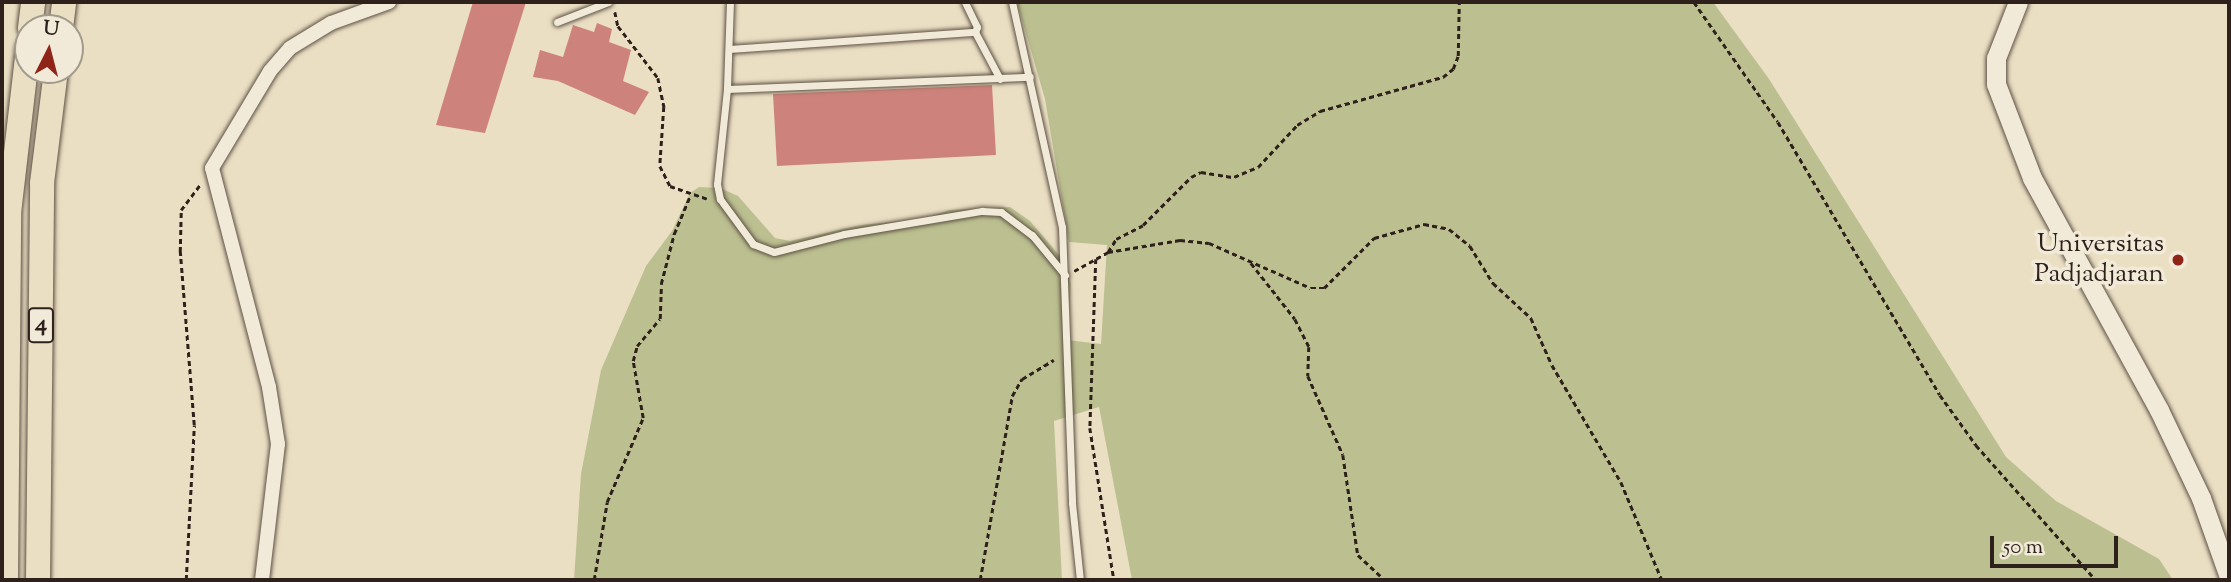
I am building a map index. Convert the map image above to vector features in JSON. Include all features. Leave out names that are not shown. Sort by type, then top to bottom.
[{"type":"highway","name":"4","points":[[6,580],[9,214],[24,84]]},
{"type":"highway","name":"4","points":[[38,580],[42,183],[54,84]]},
{"type":"main road","points":[[2018,2],[1996,58],[1996,84],[2032,178],[2159,410],[2201,498],[2229,576]]},
{"type":"street","points":[[262,580],[278,444],[266,374],[212,169],[270,71],[290,48],[331,23],[389,2]]},
{"type":"lane","points":[[557,22],[610,2]]},
{"type":"lane","points":[[730,2],[727,89],[717,184],[720,199],[753,244],[774,252],[844,234],[982,211],[1000,212],[1032,236],[1065,275]]},
{"type":"lane","points":[[965,2],[977,27],[975,32],[1000,79]]},
{"type":"lane","points":[[1012,2],[1062,227],[1066,355],[1080,580]]},
{"type":"lane","points":[[729,49],[975,32]]},
{"type":"lane","points":[[727,89],[1030,78]]},
{"type":"path","points":[[610,2],[618,26],[658,78],[664,107],[660,166],[670,186],[690,196],[716,201],[734,217]]},
{"type":"path","points":[[1108,253],[1116,239],[1143,225],[1191,177],[1201,172],[1234,177],[1258,167],[1297,125],[1320,111],[1443,77],[1453,69],[1458,56],[1459,2]]},
{"type":"path","points":[[1694,2],[1778,122],[1940,395],[1976,445],[2096,580]]},
{"type":"path","points":[[186,580],[194,425],[180,252],[181,210],[212,169]]},
{"type":"path","points":[[594,580],[607,502],[643,418],[633,361],[637,346],[660,319],[661,284],[674,234],[690,196]]},
{"type":"path","points":[[1065,275],[1108,253],[1180,240],[1209,243],[1311,289],[1324,288],[1374,238],[1424,224],[1449,229],[1470,246],[1493,283],[1531,318],[1552,365],[1621,482],[1662,580]]},
{"type":"path","points":[[1096,259],[1090,428],[1114,580]]},
{"type":"path","points":[[1249,260],[1295,319],[1309,347],[1308,376],[1343,455],[1358,555],[1384,580]]},
{"type":"path","points":[[980,580],[1013,396],[1022,379],[1035,369],[1066,355]]},
{"type":"green space","points":[[1017,2],[1713,2],[1769,79],[2006,457],[2056,501],[2159,559],[2173,580],[1132,580],[1099,407],[1054,421],[1062,580],[574,580],[581,474],[601,370],[646,266],[672,231],[690,193],[699,187],[720,188],[738,196],[775,238],[790,241],[861,225],[924,219],[949,210],[1010,207],[1030,221],[1066,263],[1071,284],[1067,340],[1101,344],[1107,245],[1069,242],[1045,99]]},
{"type":"building","points":[[473,2],[526,2],[485,133],[436,125]]},
{"type":"building","points":[[597,23],[612,29],[609,42],[631,50],[623,81],[649,92],[635,115],[558,81],[533,77],[540,50],[563,57],[573,25],[594,32]]},
{"type":"building","points":[[992,85],[996,155],[777,166],[773,94]]},
{"type":"place","name":"Universitas Padjadjaran","points":[[2178,260]]}]
